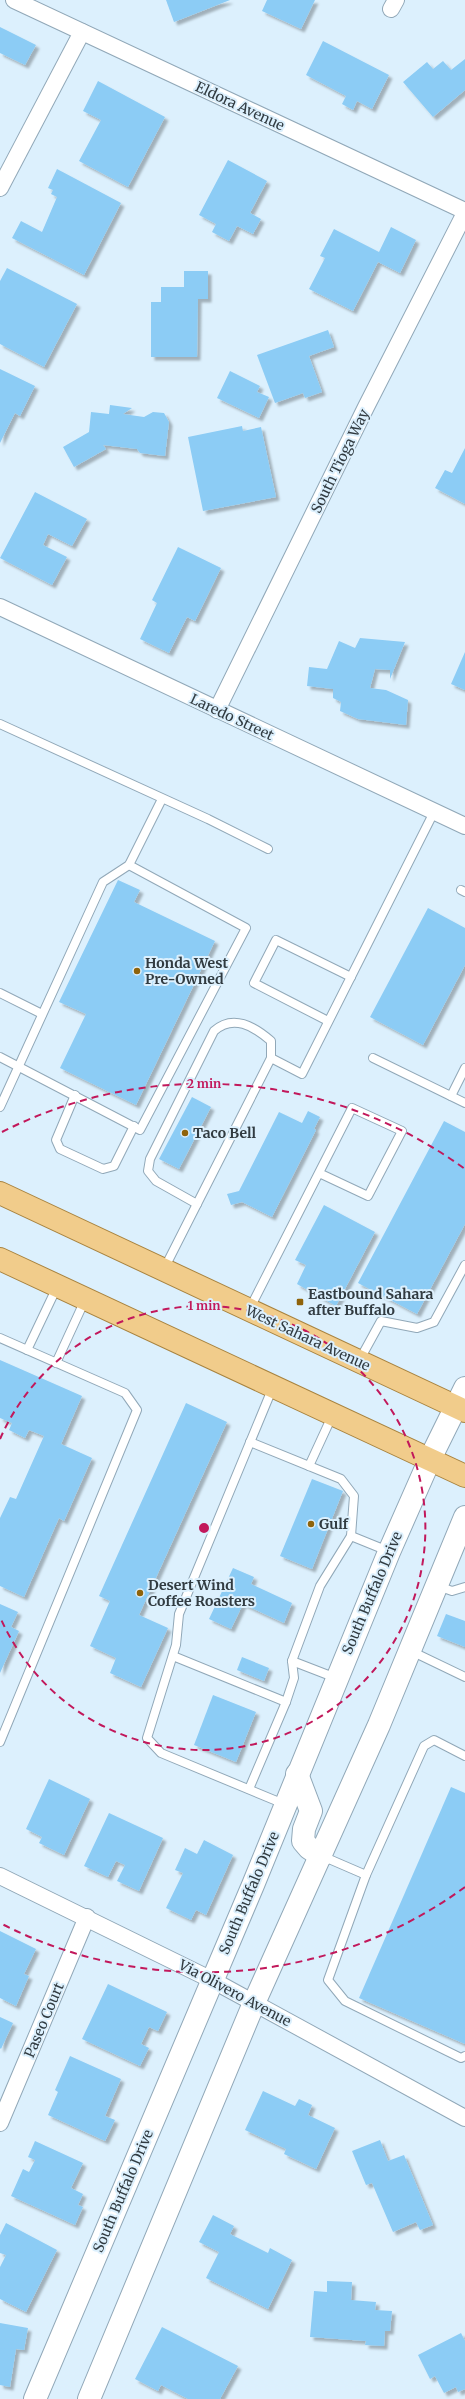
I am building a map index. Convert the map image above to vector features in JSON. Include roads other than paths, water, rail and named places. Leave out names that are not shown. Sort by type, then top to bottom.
[{"type":"main road","name":"West Sahara Avenue","points":[[0,1193],[359,1362],[462,1402]]},
{"type":"main road","points":[[0,1259],[465,1476]]},
{"type":"main road","name":"South Buffalo Drive","points":[[35,2399],[212,1980],[389,1552],[430,1459],[462,1402]]},
{"type":"main road","points":[[89,2399],[254,2003],[379,1725],[408,1650],[465,1517]]},
{"type":"main road","points":[[297,1774],[311,1811],[304,1828],[303,1841],[309,1848],[321,1856]]},
{"type":"street","name":"Eldora Avenue","points":[[14,0],[465,212]]},
{"type":"street","points":[[0,188],[82,32]]},
{"type":"street","name":"South Tioga Way","points":[[217,710],[366,407],[465,212]]},
{"type":"street","name":"Laredo Street","points":[[0,607],[465,826]]},
{"type":"street","name":"Via Olivero Avenue","points":[[0,1876],[87,1917],[212,1980],[465,2118]]},
{"type":"street","name":"Paseo Court","points":[[0,2123],[87,1917]]},
{"type":"lane","points":[[0,724],[268,849]]},
{"type":"lane","points":[[0,1106],[102,882],[130,865],[162,799]]},
{"type":"lane","points":[[271,1058],[302,1074],[434,812]]},
{"type":"lane","points":[[0,1057],[140,1130],[246,928],[130,865]]},
{"type":"lane","points":[[328,1021],[254,983],[276,940],[351,977]]},
{"type":"lane","points":[[0,993],[42,1014]]},
{"type":"lane","points":[[163,1270],[197,1204],[271,1058],[270,1041],[247,1025],[234,1022],[222,1024],[214,1031],[150,1159],[148,1171],[156,1181],[197,1204]]},
{"type":"lane","points":[[373,1058],[465,1103]]},
{"type":"lane","points":[[451,1096],[465,1068]]},
{"type":"lane","points":[[74,1095],[56,1140],[60,1149],[102,1170],[114,1166],[134,1126]]},
{"type":"lane","points":[[248,1311],[352,1108],[402,1131],[368,1196],[319,1173]]},
{"type":"lane","points":[[359,1362],[381,1321],[417,1328],[434,1322],[465,1265]]},
{"type":"lane","points":[[27,1350],[57,1286]]},
{"type":"lane","points":[[56,1363],[85,1298]]},
{"type":"lane","points":[[0,1338],[125,1393],[137,1410],[0,1742]]},
{"type":"lane","points":[[273,1387],[179,1614],[173,1656],[148,1738],[161,1753],[285,1804]]},
{"type":"lane","points":[[309,1466],[333,1414]]},
{"type":"lane","points":[[249,1789],[286,1702],[294,1678],[292,1661],[320,1586],[351,1536],[354,1496],[341,1479],[250,1442]]},
{"type":"lane","points":[[351,1536],[389,1552]]},
{"type":"lane","points":[[436,1584],[452,1591],[465,1587]]},
{"type":"lane","points":[[408,1650],[465,1677]]},
{"type":"lane","points":[[173,1656],[286,1702]]},
{"type":"lane","points":[[292,1661],[336,1678]]},
{"type":"lane","points":[[465,1756],[434,1740],[424,1746],[366,1875],[328,1980],[345,2001],[460,2058],[465,2056]]},
{"type":"lane","points":[[321,1856],[366,1875]]},
{"type":"place","name":"Honda West Pre-Owned","points":[[137,971]]},
{"type":"place","name":"Taco Bell","points":[[185,1133]]},
{"type":"place","name":"Eastbound Sahara after Buffalo","points":[[300,1302]]},
{"type":"place","name":"Gulf","points":[[311,1524]]},
{"type":"place","name":"Desert Wind Coffee Roasters","points":[[140,1593]]}]
